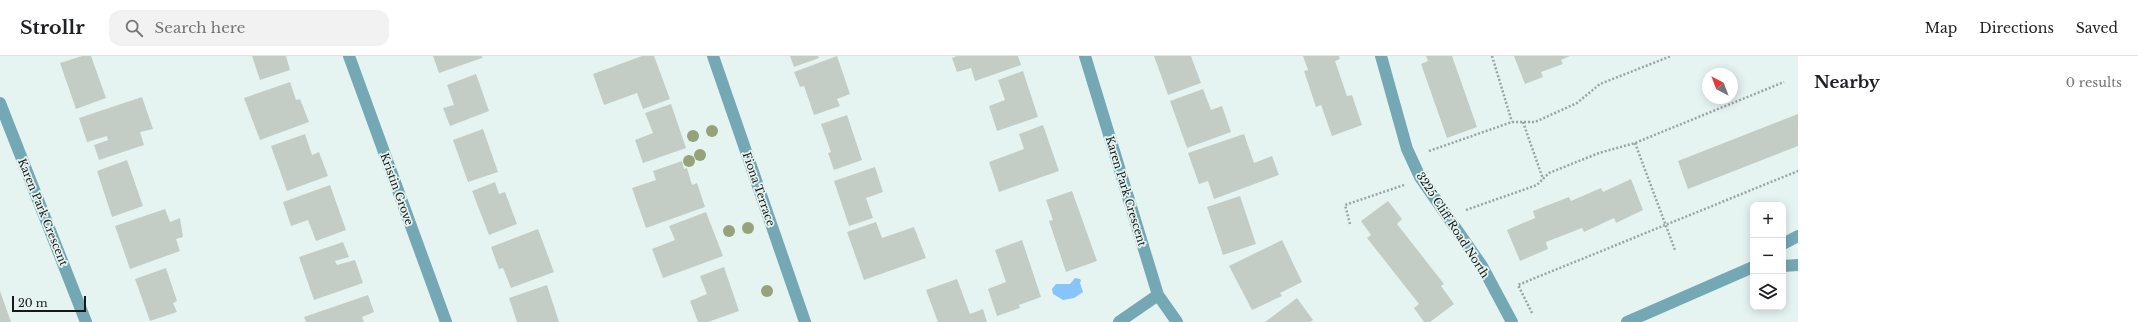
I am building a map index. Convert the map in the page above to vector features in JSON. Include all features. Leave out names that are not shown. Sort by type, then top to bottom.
[{"type":"street","name":"Kristin Grove","points":[[349,56],[446,322]]},
{"type":"street","name":"Fiona Terrace","points":[[713,56],[805,322]]},
{"type":"street","name":"Karen Park Crescent","points":[[1085,56],[1158,295],[1177,322]]},
{"type":"street","name":"3225 Cliff Road North","points":[[1381,56],[1407,149],[1420,177],[1482,266],[1512,322]]},
{"type":"street","name":"Karen Park Crescent","points":[[0,103],[86,322]]},
{"type":"street","points":[[1786,242],[1798,236]]},
{"type":"street","points":[[1786,266],[1798,265]]},
{"type":"street","points":[[1627,322],[1750,268]]},
{"type":"street","points":[[1119,322],[1158,295]]},
{"type":"path","points":[[1492,56],[1512,122]]},
{"type":"path","points":[[1427,152],[1512,122],[1535,122],[1577,104],[1600,84],[1671,56]]},
{"type":"path","points":[[1461,212],[1537,185],[1548,174],[1592,156],[1635,143],[1784,82]]},
{"type":"path","points":[[1523,122],[1543,179]]},
{"type":"path","points":[[1635,143],[1675,250]]},
{"type":"path","points":[[1532,313],[1518,285],[1798,171]]},
{"type":"path","points":[[1350,224],[1345,205],[1407,184]]},
{"type":"water","points":[[1075,278],[1080,279],[1083,292],[1074,298],[1063,300],[1053,294],[1052,289],[1056,284],[1070,284]]},
{"type":"building","points":[[82,56],[91,56],[106,98],[76,109],[60,63]]},
{"type":"building","points":[[252,56],[286,56],[290,70],[260,80]]},
{"type":"building","points":[[433,56],[482,56],[482,58],[439,73]]},
{"type":"building","points":[[642,56],[654,56],[670,99],[643,109],[637,93],[604,105],[593,74]]},
{"type":"building","points":[[790,56],[818,56],[819,58],[794,67]]},
{"type":"building","points":[[837,56],[850,94],[837,99],[840,106],[814,115],[804,86],[800,87],[794,72]]},
{"type":"building","points":[[957,56],[1018,56],[1021,65],[975,81],[971,68],[957,72],[952,58]]},
{"type":"building","points":[[1154,56],[1191,56],[1201,83],[1168,95]]},
{"type":"building","points":[[1303,56],[1339,56],[1340,59],[1335,61],[1347,96],[1352,95],[1362,125],[1332,136],[1321,105],[1316,107],[1304,71],[1308,70]]},
{"type":"building","points":[[1426,56],[1452,56],[1477,127],[1447,138],[1421,64],[1428,61]]},
{"type":"building","points":[[1514,56],[1570,56],[1561,60],[1563,64],[1541,72],[1543,77],[1525,84]]},
{"type":"building","points":[[1023,71],[1038,117],[997,131],[989,106],[1005,100],[998,80]]},
{"type":"building","points":[[476,74],[489,111],[450,126],[443,108],[454,105],[447,85]]},
{"type":"building","points":[[290,82],[296,100],[300,99],[309,122],[260,140],[244,98]]},
{"type":"building","points":[[1203,89],[1211,110],[1222,106],[1231,132],[1187,148],[1170,101]]},
{"type":"building","points":[[142,97],[153,129],[140,132],[144,145],[99,160],[94,145],[108,140],[107,136],[87,142],[79,118]]},
{"type":"building","points":[[671,104],[686,148],[643,163],[635,140],[653,133],[645,113]]},
{"type":"building","points":[[1798,114],[1798,146],[1688,189],[1678,161]]},
{"type":"building","points":[[847,115],[862,160],[834,170],[828,153],[831,152],[821,124]]},
{"type":"building","points":[[1043,125],[1059,171],[999,192],[989,162],[1024,149],[1019,134]]},
{"type":"building","points":[[483,129],[498,172],[468,182],[453,140]]},
{"type":"building","points":[[305,134],[312,155],[319,152],[328,176],[287,191],[271,146]]},
{"type":"building","points":[[1244,134],[1254,163],[1272,156],[1279,175],[1214,199],[1208,181],[1199,184],[1188,153]]},
{"type":"building","points":[[127,160],[143,206],[112,217],[97,171]]},
{"type":"building","points":[[682,161],[684,169],[687,168],[692,185],[697,183],[705,207],[646,228],[632,188],[656,180],[653,171]]},
{"type":"building","points":[[875,167],[883,192],[866,198],[873,218],[849,226],[834,181]]},
{"type":"building","points":[[1631,179],[1643,210],[1616,223],[1614,218],[1584,232],[1582,228],[1546,242],[1548,249],[1520,261],[1507,230],[1535,218],[1533,211],[1569,197],[1571,201],[1601,188],[1603,192]]},
{"type":"building","points":[[495,182],[499,194],[505,192],[517,224],[489,235],[472,191]]},
{"type":"building","points":[[330,185],[346,230],[316,241],[308,220],[291,226],[283,202]]},
{"type":"building","points":[[1072,191],[1097,261],[1066,272],[1049,221],[1053,220],[1046,200]]},
{"type":"building","points":[[1240,196],[1256,244],[1223,255],[1207,207]]},
{"type":"building","points":[[1388,201],[1402,219],[1397,224],[1444,284],[1441,286],[1454,304],[1430,322],[1424,322],[1414,308],[1419,304],[1367,238],[1371,235],[1361,221]]},
{"type":"building","points":[[165,209],[170,222],[180,218],[183,237],[176,239],[180,251],[130,269],[115,226]]},
{"type":"building","points":[[706,212],[723,256],[663,278],[652,249],[675,240],[669,226]]},
{"type":"building","points":[[876,222],[882,238],[914,227],[926,258],[864,280],[847,232]]},
{"type":"building","points":[[538,229],[554,272],[511,288],[503,268],[499,269],[491,247]]},
{"type":"building","points":[[1022,240],[1041,297],[1019,305],[1020,308],[997,316],[988,289],[1006,282],[995,250]]},
{"type":"building","points":[[1282,240],[1302,282],[1280,293],[1282,296],[1252,310],[1229,266]]},
{"type":"building","points":[[343,242],[349,257],[335,261],[337,265],[355,260],[363,283],[314,300],[299,257]]},
{"type":"building","points":[[724,267],[739,311],[708,322],[698,322],[690,301],[707,294],[700,276]]},
{"type":"building","points":[[166,268],[177,301],[173,303],[177,312],[150,321],[135,279]]},
{"type":"building","points":[[957,279],[970,314],[983,309],[987,322],[938,322],[926,290]]},
{"type":"building","points":[[547,285],[559,322],[517,322],[509,298]]},
{"type":"building","points":[[0,291],[11,322],[0,322]]},
{"type":"building","points":[[368,295],[374,312],[362,317],[364,322],[306,322],[304,317]]},
{"type":"building","points":[[1297,298],[1313,320],[1310,322],[1265,322]]}]
